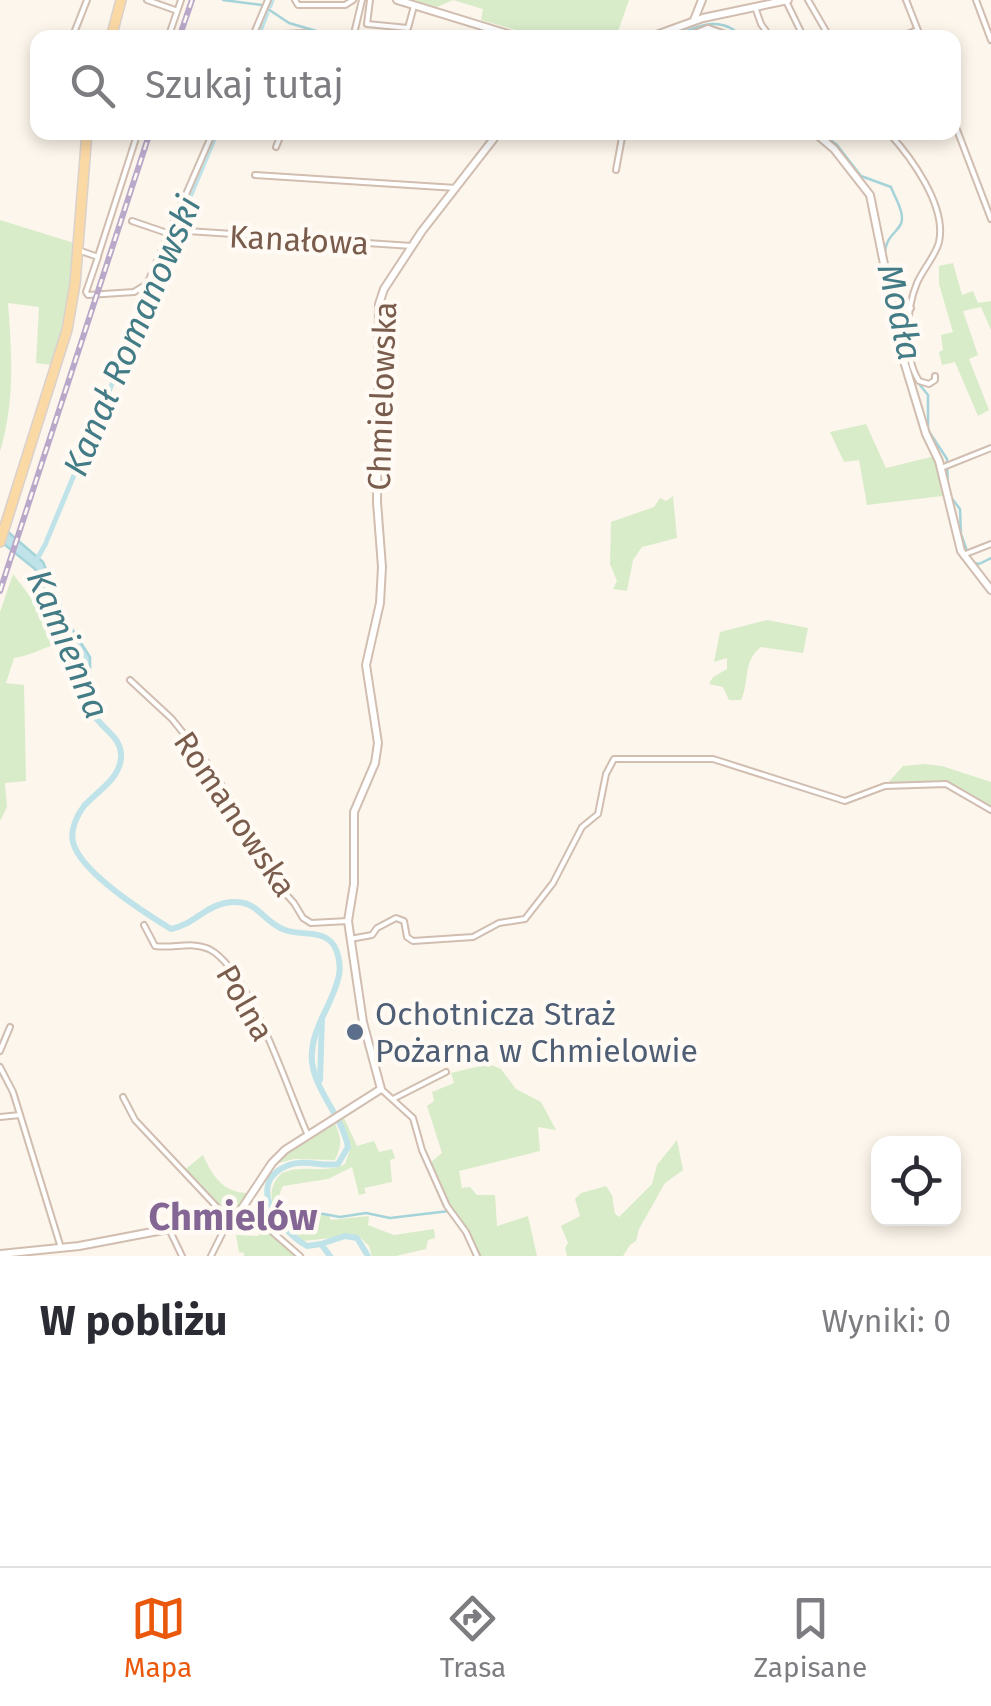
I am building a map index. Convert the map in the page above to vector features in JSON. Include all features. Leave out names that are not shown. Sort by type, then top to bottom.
[{"type":"main road","points":[[112,30],[121,0]]},
{"type":"main road","points":[[0,542],[62,354],[74,298],[86,140]]},
{"type":"street","points":[[75,30],[87,0]]},
{"type":"street","points":[[147,0],[177,10]]},
{"type":"street","points":[[171,30],[181,0]]},
{"type":"street","points":[[295,0],[298,5],[348,5],[353,0]]},
{"type":"street","points":[[355,30],[362,0]]},
{"type":"street","points":[[370,0],[367,24],[408,28],[414,5]]},
{"type":"street","points":[[398,0],[495,30]]},
{"type":"street","points":[[669,30],[693,21],[709,27],[755,7],[787,0],[800,30]]},
{"type":"street","points":[[808,0],[825,30]]},
{"type":"street","points":[[906,0],[918,30]]},
{"type":"street","points":[[976,0],[991,40]]},
{"type":"street","points":[[701,3],[709,27]]},
{"type":"street","points":[[693,21],[701,3]]},
{"type":"street","points":[[255,30],[266,5]]},
{"type":"street","points":[[755,7],[766,30]]},
{"type":"street","points":[[135,140],[87,294],[134,292],[152,277],[209,140]]},
{"type":"street","points":[[276,147],[279,140]]},
{"type":"street","name":"Chmielowska","points":[[381,1089],[363,1022],[348,921],[354,884],[354,812],[378,750],[366,665],[380,603],[382,567],[377,502],[379,304],[384,289],[412,246],[493,140]]},
{"type":"street","points":[[616,170],[622,140]]},
{"type":"street","points":[[824,140],[870,195],[893,311],[926,434],[946,466],[958,542],[991,590]]},
{"type":"street","points":[[894,140],[925,181],[939,222],[939,242],[916,284],[908,309],[908,340],[916,376],[926,384],[934,382],[936,376]]},
{"type":"street","points":[[961,140],[991,218]]},
{"type":"street","points":[[255,176],[456,188]]},
{"type":"street","points":[[132,220],[170,234]]},
{"type":"street","name":"Kanałowa","points":[[187,232],[412,246]]},
{"type":"street","points":[[78,250],[98,257]]},
{"type":"street","points":[[893,311],[908,309]]},
{"type":"street","points":[[946,466],[991,448]]},
{"type":"street","points":[[968,553],[991,544]]},
{"type":"street","name":"Romanowska","points":[[130,680],[172,719],[212,769],[265,871],[303,918],[311,923],[348,921]]},
{"type":"street","points":[[349,940],[372,935],[396,918],[404,921],[407,937],[413,941],[468,938],[495,924],[518,922],[534,910],[553,884],[582,827],[600,810],[606,774],[614,758],[713,760],[845,800],[885,786],[946,784],[991,810]]},
{"type":"street","name":"Polna","points":[[144,925],[148,938],[157,946],[200,946],[232,968],[278,1060],[308,1134]]},
{"type":"street","points":[[0,1051],[10,1027]]},
{"type":"street","points":[[0,1067],[13,1092],[61,1248]]},
{"type":"street","points":[[393,1098],[446,1072]]},
{"type":"street","points":[[212,1256],[272,1163],[308,1134],[381,1089],[414,1118],[422,1150],[450,1211],[478,1256]]},
{"type":"street","points":[[123,1097],[136,1120],[229,1225]]},
{"type":"street","points":[[0,1118],[20,1115]]},
{"type":"street","points":[[0,1254],[169,1229],[261,1222],[300,1256]]},
{"type":"street","points":[[169,1229],[182,1256]]},
{"type":"green space","points":[[414,0],[453,0],[437,7]]},
{"type":"green space","points":[[453,0],[629,0],[618,30],[516,30],[481,20],[483,9]]},
{"type":"green space","points":[[0,220],[74,243],[78,250],[58,366],[36,363],[39,307],[8,303],[10,396],[0,452]]},
{"type":"green space","points":[[953,263],[962,295],[973,291],[978,303],[991,301],[991,330],[981,307],[963,311],[978,355],[969,359],[989,410],[978,416],[955,362],[942,365],[939,352],[943,350],[941,335],[953,332],[939,284],[939,266]]},
{"type":"green space","points":[[866,424],[886,468],[935,456],[943,496],[867,505],[859,460],[844,462],[830,432]]},
{"type":"green space","points":[[673,496],[677,538],[642,547],[633,560],[627,591],[613,589],[617,581],[610,564],[611,522],[654,507],[660,498],[666,501]]},
{"type":"green space","points":[[13,574],[38,607],[49,614],[63,644],[14,658],[6,683],[24,685],[26,781],[5,783],[7,807],[0,821],[0,612]]},
{"type":"green space","points":[[767,620],[808,628],[803,653],[761,647],[749,665],[741,700],[729,700],[723,687],[709,684],[727,669],[727,658],[714,662],[720,632]]},
{"type":"green space","points":[[924,764],[991,782],[991,808],[948,783],[887,784],[903,766]]},
{"type":"green space","points":[[489,1064],[501,1069],[516,1089],[541,1102],[556,1130],[538,1127],[540,1151],[459,1171],[462,1188],[470,1187],[477,1195],[495,1195],[497,1226],[528,1216],[537,1256],[480,1256],[452,1210],[431,1162],[442,1153],[427,1106],[434,1101],[432,1092],[454,1083],[451,1073]]},
{"type":"green space","points":[[344,1118],[357,1146],[374,1141],[379,1152],[392,1149],[392,1182],[364,1188],[366,1193],[359,1195],[352,1167],[328,1179],[283,1186],[279,1201],[282,1212],[285,1216],[328,1214],[331,1220],[369,1216],[368,1225],[394,1235],[434,1229],[435,1238],[428,1240],[426,1249],[396,1256],[372,1256],[369,1246],[358,1235],[303,1241],[275,1210],[272,1191],[282,1173],[345,1164],[351,1146],[341,1119]]},
{"type":"green space","points":[[334,1121],[340,1140],[335,1160],[294,1159],[275,1164],[293,1147]]},
{"type":"green space","points":[[677,1140],[683,1170],[665,1183],[636,1241],[623,1256],[567,1256],[568,1243],[561,1226],[580,1216],[575,1199],[581,1193],[606,1186],[619,1217],[652,1184],[657,1165]]},
{"type":"green space","points":[[203,1155],[220,1183],[233,1191],[250,1193],[243,1204],[224,1213],[183,1171]]},
{"type":"green space","points":[[263,1225],[298,1256],[244,1256],[239,1252],[236,1235],[258,1236]]},
{"type":"water","points":[[0,525],[43,562],[67,621],[90,657],[90,692],[83,692],[80,661],[51,610],[41,579],[35,569],[0,541]]},
{"type":"waterway","name":"Modła","points":[[223,0],[262,5],[289,23],[313,30]]},
{"type":"waterway","name":"Kanał Romanowski","points":[[270,6],[272,0]]},
{"type":"waterway","name":"Kanał Romanowski","points":[[260,30],[267,13]]},
{"type":"waterway","name":"Modła","points":[[690,30],[707,24],[734,30]]},
{"type":"waterway","name":"Kanał Romanowski","points":[[47,540],[214,140]]},
{"type":"waterway","name":"Modła","points":[[830,140],[861,176],[891,187],[902,219],[885,254]]},
{"type":"waterway","name":"Modła","points":[[887,266],[899,289],[901,331],[911,374],[928,395],[928,430],[947,459],[948,489]]},
{"type":"waterway","name":"Modła","points":[[950,496],[960,509],[961,534],[971,562],[979,564],[991,558]]},
{"type":"waterway","name":"Kanał Romanowski","points":[[36,561],[46,543]]},
{"type":"waterway","name":"Kamienna","points":[[86,685],[90,710],[116,740],[121,758],[112,779],[84,806],[75,823],[73,842],[88,866],[115,891],[171,929],[218,905],[245,903],[285,930],[325,937],[337,951],[339,975],[314,1039],[312,1062],[318,1084],[348,1147],[338,1164],[295,1163],[275,1173],[267,1194],[286,1229],[307,1246],[321,1244],[330,1256]]},
{"type":"waterway","name":"Kamienna","points":[[320,1080],[322,1018]]},
{"type":"waterway","points":[[276,1219],[318,1213],[340,1217],[366,1213],[390,1218],[449,1211]]},
{"type":"waterway","points":[[462,1222],[480,1256]]},
{"type":"waterway","name":"Kamienna","points":[[321,1244],[345,1236],[357,1238],[368,1256]]},
{"type":"railway","points":[[182,30],[192,0]]},
{"type":"railway","points":[[0,591],[147,140]]},
{"type":"place","name":"Ochotnicza Straż Pożarna w Chmielowie","points":[[355,1032]]},
{"type":"district","name":"Chmielów","points":[[233,1217]]}]
